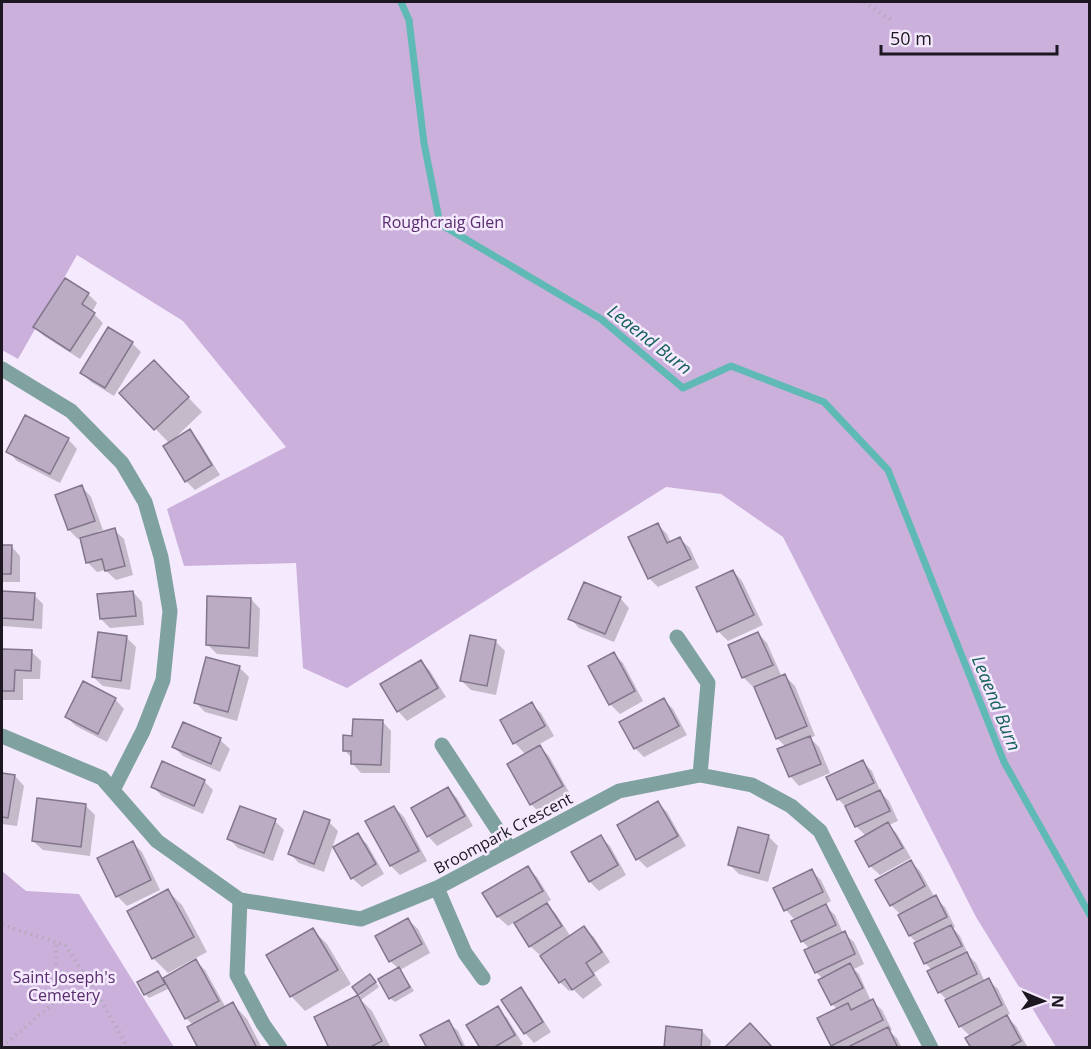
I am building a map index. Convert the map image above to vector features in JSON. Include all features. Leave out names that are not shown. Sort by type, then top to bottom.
[{"type":"street","points":[[2,369],[70,411],[122,463],[145,502],[161,557],[170,612],[163,680],[143,731],[113,790]]},
{"type":"street","points":[[677,637],[708,683],[700,775]]},
{"type":"street","name":"Broompark Crescent","points":[[2,736],[102,778],[157,841],[240,900],[361,919],[437,888],[619,791],[700,775],[752,785],[791,806],[820,831],[931,1047]]},
{"type":"street","points":[[442,745],[510,849]]},
{"type":"street","points":[[437,888],[465,954],[483,978]]},
{"type":"street","points":[[240,900],[237,975],[263,1024],[280,1047]]},
{"type":"path","points":[[864,2],[892,20]]},
{"type":"path","points":[[2,925],[65,945],[87,977],[128,1047]]},
{"type":"path","points":[[2,1047],[57,1000],[56,943]]},
{"type":"green space","name":"Roughcraig Glen","points":[[2,2],[1089,2],[1089,1047],[1056,1047],[976,917],[783,537],[721,494],[666,487],[347,688],[303,668],[296,563],[184,566],[167,509],[286,447],[183,321],[77,255],[18,359],[2,350]]},
{"type":"green space","name":"Saint Joseph's Cemetery","points":[[2,871],[26,891],[79,894],[174,1047],[2,1047]]},
{"type":"building","points":[[65,278],[89,293],[82,304],[95,313],[70,351],[33,327]]},
{"type":"building","points":[[108,327],[133,342],[105,388],[80,373]]},
{"type":"building","points":[[154,360],[189,397],[154,430],[119,393]]},
{"type":"building","points":[[25,415],[69,438],[50,474],[6,452]]},
{"type":"building","points":[[190,429],[212,465],[185,482],[163,446]]},
{"type":"building","points":[[82,485],[95,521],[68,530],[55,495]]},
{"type":"building","points":[[658,523],[667,543],[680,537],[691,559],[648,579],[628,537]]},
{"type":"building","points":[[115,528],[125,566],[105,571],[102,559],[86,563],[80,538]]},
{"type":"building","points":[[2,545],[12,545],[11,574],[2,574]]},
{"type":"building","points":[[733,570],[754,615],[717,632],[696,587]]},
{"type":"building","points":[[584,582],[621,597],[605,634],[568,619]]},
{"type":"building","points":[[2,591],[35,593],[33,620],[2,618]]},
{"type":"building","points":[[133,591],[136,616],[100,619],[97,594]]},
{"type":"building","points":[[207,596],[251,598],[249,648],[206,645]]},
{"type":"building","points":[[98,632],[127,636],[121,681],[92,677]]},
{"type":"building","points":[[758,632],[773,665],[742,678],[728,645]]},
{"type":"building","points":[[470,635],[496,640],[487,686],[460,681]]},
{"type":"building","points":[[2,649],[32,650],[31,671],[15,670],[14,691],[2,691]]},
{"type":"building","points":[[614,652],[635,691],[609,705],[588,666]]},
{"type":"building","points":[[206,657],[240,666],[228,712],[194,703]]},
{"type":"building","points":[[421,660],[438,688],[397,712],[380,684]]},
{"type":"building","points":[[785,674],[807,726],[776,739],[754,687]]},
{"type":"building","points":[[83,681],[116,698],[98,734],[65,717]]},
{"type":"building","points":[[664,698],[679,726],[634,749],[619,722]]},
{"type":"building","points":[[532,702],[545,726],[513,744],[500,720]]},
{"type":"building","points":[[353,719],[383,720],[381,765],[351,764],[351,751],[343,751],[343,735],[352,736]]},
{"type":"building","points":[[183,722],[221,738],[211,764],[172,747]]},
{"type":"building","points":[[810,736],[821,764],[789,777],[777,749]]},
{"type":"building","points":[[540,745],[563,786],[530,805],[507,764]]},
{"type":"building","points":[[863,760],[874,783],[837,800],[826,777]]},
{"type":"building","points":[[162,761],[205,780],[194,806],[151,787]]},
{"type":"building","points":[[2,773],[15,775],[8,818],[2,817]]},
{"type":"building","points":[[448,787],[465,816],[427,837],[411,808]]},
{"type":"building","points":[[880,790],[890,811],[855,827],[845,806]]},
{"type":"building","points":[[37,798],[86,804],[81,847],[32,841]]},
{"type":"building","points":[[658,801],[678,836],[636,860],[617,825]]},
{"type":"building","points":[[240,806],[276,819],[264,853],[227,839]]},
{"type":"building","points":[[394,806],[419,851],[390,866],[365,821]]},
{"type":"building","points":[[304,811],[330,820],[314,864],[288,854]]},
{"type":"building","points":[[888,822],[903,848],[869,867],[855,841]]},
{"type":"building","points":[[738,827],[769,835],[759,873],[728,865]]},
{"type":"building","points":[[358,833],[376,864],[351,879],[333,847]]},
{"type":"building","points":[[601,835],[618,865],[589,882],[571,852]]},
{"type":"building","points":[[133,841],[151,880],[116,897],[97,858]]},
{"type":"building","points":[[911,860],[925,886],[890,906],[875,880]]},
{"type":"building","points":[[528,866],[543,891],[497,917],[482,893]]},
{"type":"building","points":[[812,869],[823,892],[784,911],[773,888]]},
{"type":"building","points":[[168,889],[194,937],[152,959],[127,911]]},
{"type":"building","points":[[936,895],[947,917],[909,936],[898,915]]},
{"type":"building","points":[[547,903],[562,926],[529,947],[514,923]]},
{"type":"building","points":[[826,904],[836,925],[801,942],[791,921]]},
{"type":"building","points":[[408,918],[422,944],[389,962],[375,936]]},
{"type":"building","points":[[951,925],[962,946],[924,964],[914,943]]},
{"type":"building","points":[[584,926],[602,952],[586,963],[594,975],[572,990],[565,979],[559,983],[540,956]]},
{"type":"building","points":[[313,928],[338,970],[290,997],[266,955]]},
{"type":"building","points":[[845,931],[855,954],[815,973],[804,950]]},
{"type":"building","points":[[967,952],[977,974],[938,993],[927,971]]},
{"type":"building","points":[[196,959],[219,1001],[185,1019],[163,978]]},
{"type":"building","points":[[850,963],[863,988],[831,1005],[818,980]]},
{"type":"building","points":[[399,967],[410,987],[389,999],[378,979]]},
{"type":"building","points":[[158,971],[165,984],[144,995],[137,982]]},
{"type":"building","points":[[370,974],[376,982],[358,995],[352,987]]},
{"type":"building","points":[[989,978],[1002,1005],[959,1027],[945,1000]]},
{"type":"building","points":[[521,987],[543,1022],[524,1034],[501,1000]]},
{"type":"building","points":[[358,995],[382,1041],[369,1048],[329,1048],[314,1017]]},
{"type":"building","points":[[873,999],[883,1020],[831,1046],[817,1018],[848,1003],[851,1010]]},
{"type":"building","points":[[233,1002],[257,1048],[198,1048],[187,1027]]},
{"type":"building","points":[[498,1006],[515,1035],[493,1048],[480,1048],[466,1025]]},
{"type":"building","points":[[1007,1015],[1021,1041],[1008,1048],[971,1048],[965,1038]]},
{"type":"building","points":[[449,1020],[463,1048],[427,1048],[420,1035]]},
{"type":"building","points":[[750,1023],[773,1048],[724,1048]]},
{"type":"building","points":[[666,1026],[702,1030],[701,1048],[664,1048]]},
{"type":"building","points":[[888,1027],[898,1048],[850,1048],[850,1046]]},
{"type":"waterway","name":"Leaend Burn","points":[[401,2],[409,20],[424,143],[440,224],[601,319],[683,388],[731,366],[824,402],[888,470],[1004,762],[1090,915]]}]
